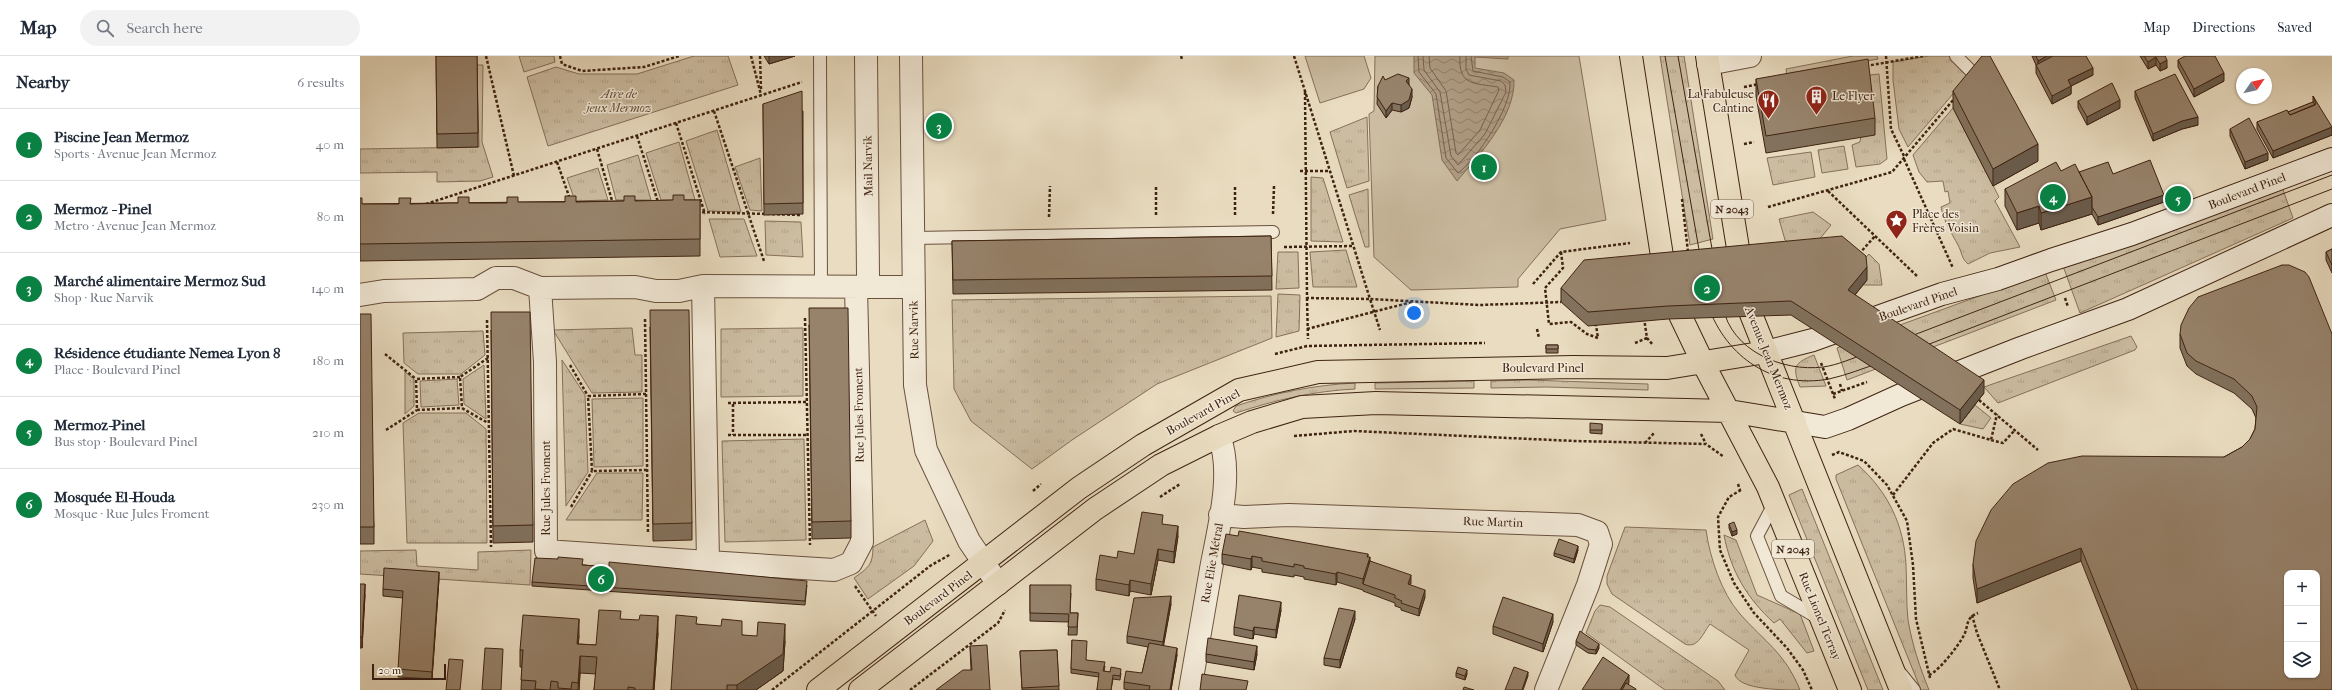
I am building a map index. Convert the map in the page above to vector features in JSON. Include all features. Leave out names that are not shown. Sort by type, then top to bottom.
[{"type":"main road","name":"N 2043","points":[[1631,56],[1663,263],[1680,315],[1703,363],[1729,411]]},
{"type":"main road","name":"Avenue Jean Mermoz","points":[[1708,60],[1747,304],[1795,422]]},
{"type":"main road","name":"Boulevard Pinel","points":[[818,690],[1079,488],[1143,444],[1239,390],[1318,372],[1573,367],[1656,369],[1703,363],[1766,352]]},
{"type":"main road","name":"Boulevard Pinel","points":[[864,689],[1096,509],[1161,465],[1219,436],[1252,422],[1302,407],[1339,403],[1481,404],[1729,411],[1795,422]]},
{"type":"main road","name":"Rue Lionel Terray","points":[[1729,411],[1774,504],[1850,690]]},
{"type":"main road","name":"N 2043","points":[[1795,422],[1901,690]]},
{"type":"street","name":"Mail Narvik","points":[[862,281],[866,56]]},
{"type":"street","name":"Rue Narvik","points":[[911,56],[915,385],[926,450],[969,542],[982,563],[998,584]]},
{"type":"street","points":[[1708,60],[1750,56]]},
{"type":"street","name":"Boulevard Pinel","points":[[1766,352],[1813,340],[1942,294],[1998,279],[2132,234],[2332,159]]},
{"type":"street","name":"Boulevard Pinel","points":[[1795,422],[1825,427],[1848,419],[1901,395],[2021,348],[2128,309],[2332,215]]},
{"type":"street","points":[[360,295],[384,291],[477,289],[496,278],[514,278],[540,288],[635,287],[679,292],[703,286],[821,286],[862,281],[913,287]]},
{"type":"street","name":"Rue Jules Froment","points":[[540,288],[545,362],[546,551],[834,570],[851,563],[862,542],[862,281]]},
{"type":"street","points":[[703,286],[708,562]]},
{"type":"street","name":"Rue Elie Métral","points":[[1190,690],[1220,515],[1225,469],[1223,446],[1219,436]]},
{"type":"street","name":"Rue Martin","points":[[1220,515],[1578,525],[1597,532],[1601,544],[1588,585],[1546,690]]},
{"type":"street","points":[[849,666],[864,689]]},
{"type":"lane","points":[[820,56],[821,286]]},
{"type":"lane","points":[[1956,56],[1975,75]]},
{"type":"lane","points":[[913,238],[1273,232]]},
{"type":"lane","points":[[1774,504],[1757,536],[1781,596],[1824,626],[1822,649],[1838,690]]},
{"type":"lane","points":[[1890,661],[1914,690]]},
{"type":"path","points":[[486,56],[514,176]]},
{"type":"path","points":[[560,56],[562,64],[582,71],[644,67],[679,56]]},
{"type":"path","points":[[751,56],[761,95]]},
{"type":"path","points":[[760,56],[761,95]]},
{"type":"path","points":[[1294,56],[1380,330]]},
{"type":"path","points":[[1886,56],[1891,129],[1954,272]]},
{"type":"path","points":[[1864,66],[1923,56]]},
{"type":"path","points":[[1768,207],[1892,172],[1975,75]]},
{"type":"path","points":[[422,205],[810,80]]},
{"type":"path","points":[[1744,86],[1766,83]]},
{"type":"path","points":[[1305,88],[1304,116],[1308,339]]},
{"type":"path","points":[[714,111],[747,215],[764,261]]},
{"type":"path","points":[[1299,116],[1304,116]]},
{"type":"path","points":[[676,123],[705,214]]},
{"type":"path","points":[[637,136],[660,209]]},
{"type":"path","points":[[597,149],[615,208],[608,208]]},
{"type":"path","points":[[557,162],[571,201]]},
{"type":"path","points":[[1300,171],[1329,171]]},
{"type":"path","points":[[1049,236],[1050,186]]},
{"type":"path","points":[[1273,232],[1274,186]]},
{"type":"path","points":[[1156,187],[1157,234]]},
{"type":"path","points":[[1234,233],[1235,187]]},
{"type":"path","points":[[1827,190],[1923,281]]},
{"type":"path","points":[[1682,199],[1689,258]]},
{"type":"path","points":[[690,211],[705,214],[805,216]]},
{"type":"path","points":[[1858,255],[1875,236]]},
{"type":"path","points":[[1533,284],[1561,252],[1630,243]]},
{"type":"path","points":[[1280,247],[1353,246]]},
{"type":"path","points":[[1561,252],[1563,268],[1545,288],[1549,324],[1571,322],[1587,334],[1598,338],[1596,325]]},
{"type":"path","points":[[1307,298],[1370,299],[1480,305],[1561,302]]},
{"type":"path","points":[[2065,298],[2069,307]]},
{"type":"path","points":[[1307,329],[1414,301]]},
{"type":"path","points":[[1644,314],[1648,338]]},
{"type":"path","points":[[805,318],[810,568]]},
{"type":"path","points":[[645,319],[648,538]]},
{"type":"path","points":[[487,320],[491,547]]},
{"type":"path","points":[[1537,330],[1539,338]]},
{"type":"path","points":[[1813,340],[1838,410],[1848,419]]},
{"type":"path","points":[[385,354],[416,379],[460,377],[488,358]]},
{"type":"path","points":[[460,377],[462,408]]},
{"type":"path","points":[[416,379],[417,410]]},
{"type":"path","points":[[646,394],[588,396],[592,471],[647,470]]},
{"type":"path","points":[[1979,400],[2038,450]]},
{"type":"path","points":[[705,403],[733,404],[807,402]]},
{"type":"path","points":[[733,404],[733,435]]},
{"type":"path","points":[[386,430],[417,410],[462,408],[489,423]]},
{"type":"path","points":[[1991,440],[1997,414]]},
{"type":"path","points":[[1893,495],[1934,443],[1953,429],[2003,443],[2015,430]]},
{"type":"path","points":[[1292,436],[1354,431],[1575,441],[1706,444],[1717,450],[1729,461]]},
{"type":"path","points":[[705,435],[808,435]]},
{"type":"path","points":[[1847,453],[1864,461],[1887,485],[1907,521],[1913,565],[1916,619],[1931,680]]},
{"type":"path","points":[[1736,478],[1740,490],[1729,497],[1718,518],[1720,550],[1734,583],[1754,613],[1787,648],[1803,670],[1812,690]]},
{"type":"path","points":[[1154,500],[1187,481]]},
{"type":"path","points":[[1028,496],[1041,484]]},
{"type":"path","points":[[772,690],[930,566],[969,542]]},
{"type":"path","points":[[866,601],[878,619]]},
{"type":"path","points":[[910,690],[998,623],[1008,604]]},
{"type":"path","points":[[1929,675],[1939,668],[1964,635],[1966,624],[1972,615],[1978,613]]},
{"type":"path","points":[[1972,615],[1977,633],[2000,690]]},
{"type":"green space","points":[[519,56],[554,56],[555,62],[524,72]]},
{"type":"green space","name":"Aire de jeux Mermoz","points":[[694,56],[728,56],[738,85],[548,146],[527,77],[556,67],[579,74],[637,74]]},
{"type":"green space","points":[[1305,56],[1364,56],[1371,78],[1364,89],[1320,103]]},
{"type":"green space","points":[[1375,56],[1579,56],[1606,220],[1560,229],[1518,279],[1518,287],[1411,290],[1374,257],[1369,114],[1374,111]]},
{"type":"green space","points":[[1660,56],[1684,56],[1713,239],[1690,245]]},
{"type":"green space","points":[[1853,56],[1877,56],[1878,59],[1787,75],[1786,69]]},
{"type":"green space","points":[[1929,56],[1949,56],[1969,75],[1908,147],[1899,129],[1893,80],[1893,62]]},
{"type":"green space","points":[[477,65],[483,65],[482,142],[493,177],[480,181],[437,182],[437,172],[360,173],[360,149],[479,147]]},
{"type":"green space","points":[[1879,74],[1887,159],[1880,164],[1856,167],[1852,145],[1860,142],[1870,75]]},
{"type":"green space","points":[[1953,108],[1999,197],[1995,201],[2020,247],[1990,253],[1968,264],[1963,257],[1942,212],[1941,207],[1950,203],[1948,191],[1945,192],[1943,181],[1927,182],[1919,172],[1913,155]]},
{"type":"green space","points":[[1367,117],[1369,181],[1347,188],[1330,132]]},
{"type":"green space","points":[[717,130],[741,212],[708,211],[686,141]]},
{"type":"green space","points":[[679,142],[695,200],[661,200],[646,153]]},
{"type":"green space","points":[[1844,146],[1848,169],[1822,173],[1818,150]]},
{"type":"green space","points":[[1811,152],[1815,177],[1773,185],[1767,158]]},
{"type":"green space","points":[[638,155],[651,200],[616,200],[607,165]]},
{"type":"green space","points":[[760,158],[762,211],[750,210],[735,167]]},
{"type":"green space","points":[[598,168],[608,200],[575,201],[567,178]]},
{"type":"green space","points":[[1311,177],[1323,178],[1343,242],[1311,241]]},
{"type":"green space","points":[[2282,187],[2293,218],[2080,313],[2063,266],[2116,251]]},
{"type":"green space","points":[[1368,189],[1369,247],[1365,247],[1349,195]]},
{"type":"green space","points":[[1813,212],[1831,225],[1806,256],[1785,240],[1779,219]]},
{"type":"green space","points":[[709,219],[744,219],[757,256],[720,257]]},
{"type":"green space","points":[[765,221],[801,222],[803,257],[766,255]]},
{"type":"green space","points":[[1346,250],[1357,287],[1313,287],[1310,252]]},
{"type":"green space","points":[[1278,252],[1298,252],[1299,288],[1276,289]]},
{"type":"green space","points":[[1869,254],[1879,264],[1882,285],[1863,285],[1859,264]]},
{"type":"green space","points":[[2045,272],[2056,300],[1847,380],[1837,348]]},
{"type":"green space","points":[[1278,294],[1300,295],[1299,331],[1276,337]]},
{"type":"green space","points":[[1271,296],[1272,338],[1157,384],[1072,440],[1032,469],[971,421],[954,389],[952,300]]},
{"type":"green space","points":[[632,328],[635,355],[642,355],[642,392],[592,393],[553,330]]},
{"type":"green space","points":[[803,328],[803,396],[721,397],[721,329]]},
{"type":"green space","points":[[483,331],[485,355],[461,374],[418,374],[404,363],[403,333]]},
{"type":"green space","points":[[2131,336],[2137,347],[2135,350],[1998,403],[1984,387]]},
{"type":"green space","points":[[1814,355],[1826,386],[1800,387],[1796,375],[1796,366]]},
{"type":"green space","points":[[562,360],[585,395],[588,472],[566,506]]},
{"type":"green space","points":[[484,365],[486,419],[464,404],[463,379]]},
{"type":"green space","points":[[405,372],[414,379],[414,406],[405,414]]},
{"type":"green space","points":[[457,379],[459,405],[421,407],[420,381]]},
{"type":"green space","points":[[1528,380],[1648,384],[1648,390],[1547,387],[1491,388],[1491,381]]},
{"type":"green space","points":[[1474,381],[1474,388],[1375,389],[1375,383]]},
{"type":"green space","points":[[1355,383],[1355,389],[1310,394],[1280,400],[1236,413],[1233,411],[1236,406],[1265,397],[1309,388]]},
{"type":"green space","points":[[643,398],[643,466],[594,467],[592,399]]},
{"type":"green space","points":[[1975,405],[1991,418],[1983,429],[1960,424]]},
{"type":"green space","points":[[419,413],[466,413],[486,429],[487,543],[407,543],[403,423]]},
{"type":"green space","points":[[804,439],[806,540],[725,542],[722,441]]},
{"type":"green space","points":[[1858,465],[1878,486],[1886,498],[1898,523],[1905,550],[1908,620],[1922,673],[1929,690],[1921,690],[1836,479],[1836,475]]},
{"type":"green space","points":[[597,473],[643,473],[642,520],[566,520]]},
{"type":"green space","points":[[1802,489],[1883,690],[1868,690],[1789,495]]},
{"type":"green space","points":[[925,520],[933,541],[914,566],[868,599],[854,578],[869,566],[872,558],[873,547]]},
{"type":"green space","points":[[1625,527],[1706,530],[1710,552],[1717,574],[1727,596],[1740,614],[1774,649],[1788,666],[1800,690],[1763,688],[1745,684],[1735,675],[1749,650],[1710,624],[1697,642],[1690,645],[1685,644],[1612,594],[1607,584],[1607,576]]},
{"type":"green space","points":[[1724,535],[1736,540],[1757,595],[1800,614],[1814,651],[1807,653],[1780,619],[1774,623],[1764,614],[1748,594],[1731,561]]},
{"type":"green space","points":[[416,550],[417,566],[478,570],[478,552],[531,550],[530,585],[360,574],[360,551]]},
{"type":"green space","points":[[1600,605],[1610,607],[1718,681],[1725,690],[1665,690],[1586,633],[1595,611]]},
{"type":"water","points":[[1414,56],[1508,56],[1508,59],[1475,57],[1475,68],[1504,73],[1514,80],[1513,94],[1509,108],[1494,134],[1476,159],[1457,181],[1442,160],[1432,95],[1414,73]]},
{"type":"building","points":[[436,56],[477,56],[478,133],[437,134]]},
{"type":"building","points":[[1982,56],[1990,56],[2038,144],[1993,169],[1953,91]]},
{"type":"building","points":[[2036,56],[2047,56],[2038,61]]},
{"type":"building","points":[[2053,56],[2086,56],[2093,68],[2068,80],[2071,86],[2052,96],[2036,65]]},
{"type":"building","points":[[2144,56],[2165,56],[2167,60],[2160,64],[2156,57],[2148,62]]},
{"type":"building","points":[[2185,56],[2215,56],[2224,73],[2194,89],[2178,60]]},
{"type":"building","name":"Le Flyer","points":[[1868,59],[1875,118],[1766,136],[1756,79]]},
{"type":"building","points":[[1398,74],[1409,78],[1406,81],[1412,89],[1409,100],[1401,105],[1392,103],[1386,111],[1377,97],[1378,86],[1383,76],[1385,80]]},
{"type":"building","points":[[2175,74],[2198,117],[2182,121],[2153,134],[2135,91]]},
{"type":"building","points":[[2112,83],[2120,100],[2087,117],[2078,101]]},
{"type":"building","points":[[802,91],[803,203],[764,204],[763,104]]},
{"type":"building","points":[[2313,96],[2332,127],[2273,151],[2257,122],[2287,110],[2290,115],[2316,104]]},
{"type":"building","points":[[2313,102],[2315,105],[2290,115],[2288,112]]},
{"type":"building","points":[[2249,118],[2268,153],[2245,162],[2230,129]]},
{"type":"building","points":[[2150,160],[2164,195],[2098,217],[2092,207],[2092,197],[2079,172],[2108,162],[2113,174]]},
{"type":"building","points":[[2056,162],[2061,171],[2075,164],[2092,197],[2041,213],[2039,206],[2017,213],[2005,189]]},
{"type":"building","points":[[673,195],[684,195],[684,200],[700,200],[700,239],[360,244],[360,198],[362,198],[362,204],[399,204],[399,198],[411,198],[410,204],[458,203],[458,197],[469,197],[469,203],[507,203],[507,197],[518,197],[518,202],[565,202],[565,196],[576,196],[576,202],[624,201],[624,196],[635,196],[635,201],[673,200]]},
{"type":"building","points":[[1271,236],[1272,276],[953,280],[952,241]]},
{"type":"building","points":[[1842,236],[1866,256],[1867,267],[1848,290],[1984,380],[1960,410],[1791,301],[1668,306],[1588,312],[1561,288],[1584,260]]},
{"type":"building","points":[[2332,249],[2332,265],[2326,252]]},
{"type":"building","points":[[2282,265],[2289,265],[2305,272],[2309,277],[2332,334],[2332,690],[2138,690],[2081,548],[1977,589],[1973,564],[1976,541],[1991,510],[2013,484],[2048,463],[2082,456],[2224,457],[2242,447],[2250,439],[2255,429],[2257,407],[2252,396],[2234,379],[2196,361],[2187,353],[2180,334],[2181,325],[2189,308],[2198,297]]},
{"type":"building","points":[[809,308],[848,308],[851,521],[812,522]]},
{"type":"building","points":[[650,310],[689,310],[692,523],[653,524]]},
{"type":"building","points":[[491,312],[530,312],[533,525],[493,526]]},
{"type":"building","points":[[360,314],[371,314],[374,527],[360,527]]},
{"type":"building","points":[[1546,345],[1558,345],[1558,349],[1546,349]]},
{"type":"building","points":[[1590,423],[1602,424],[1602,430],[1590,430]]},
{"type":"building","points":[[1142,512],[1163,515],[1162,524],[1178,526],[1174,552],[1158,549],[1151,584],[1130,580],[1129,585],[1096,579],[1100,555],[1117,558],[1118,551],[1134,554]]},
{"type":"building","points":[[1734,522],[1737,530],[1732,532],[1729,524]]},
{"type":"building","points":[[1239,531],[1368,554],[1367,557],[1370,557],[1363,579],[1337,572],[1336,574],[1304,568],[1304,566],[1294,564],[1294,567],[1262,561],[1262,558],[1252,556],[1251,559],[1222,554],[1226,534],[1238,536]]},
{"type":"building","points":[[1559,539],[1578,546],[1574,559],[1554,553]]},
{"type":"building","points":[[558,557],[583,559],[582,565],[609,567],[609,562],[807,581],[805,601],[532,582],[535,558],[558,559]]},
{"type":"building","points":[[1370,561],[1411,575],[1408,584],[1425,590],[1419,609],[1401,603],[1402,601],[1395,598],[1395,595],[1363,584]]},
{"type":"building","points":[[384,568],[439,572],[432,672],[398,669],[403,591],[383,589]]},
{"type":"building","points":[[360,584],[365,584],[362,637],[360,637]]},
{"type":"building","points":[[1030,585],[1071,585],[1070,613],[1078,613],[1077,627],[1068,627],[1069,614],[1030,613]]},
{"type":"building","points":[[1239,595],[1281,602],[1276,630],[1254,627],[1253,631],[1234,627]]},
{"type":"building","points":[[1171,596],[1163,642],[1127,636],[1134,598]]},
{"type":"building","points":[[1503,597],[1553,614],[1543,644],[1493,626]]},
{"type":"building","points":[[1339,608],[1355,611],[1340,660],[1324,658]]},
{"type":"building","points":[[599,610],[621,611],[620,619],[639,620],[640,615],[658,616],[653,690],[635,690],[635,688],[628,687],[628,690],[594,690],[597,657],[580,656],[578,683],[572,682],[571,689],[558,688],[558,682],[551,681],[550,690],[535,689],[536,681],[521,680],[523,650],[520,650],[523,615],[579,619],[577,644],[596,645]]},
{"type":"building","points":[[676,615],[697,617],[696,624],[721,626],[722,619],[742,621],[742,635],[757,636],[758,622],[785,624],[783,654],[737,685],[727,685],[727,690],[671,690]]},
{"type":"building","points":[[1580,631],[1599,644],[1596,650],[1588,649],[1576,641]]},
{"type":"building","points":[[1208,638],[1257,646],[1254,662],[1206,654]]},
{"type":"building","points":[[1072,640],[1087,641],[1086,660],[1105,662],[1103,671],[1110,672],[1111,667],[1121,669],[1120,676],[1113,675],[1111,690],[1097,690],[1099,673],[1071,669]]},
{"type":"building","points":[[1149,643],[1177,648],[1170,690],[1149,690],[1150,686],[1124,682],[1126,671],[1142,673]]},
{"type":"building","points":[[987,645],[990,690],[936,690],[963,670],[972,670],[970,646]]},
{"type":"building","points":[[485,648],[503,649],[501,690],[482,690]]},
{"type":"building","points":[[1057,650],[1059,686],[1022,688],[1020,651]]},
{"type":"building","points":[[1603,657],[1629,675],[1620,690],[1582,690]]},
{"type":"building","points":[[449,659],[463,660],[460,690],[446,690]]},
{"type":"building","points":[[1458,667],[1467,670],[1465,676],[1456,673]]},
{"type":"building","points":[[1514,667],[1528,672],[1522,690],[1505,690]]},
{"type":"building","points":[[1202,674],[1248,681],[1246,690],[1200,690]]},
{"type":"building","points":[[1626,683],[1636,689],[1636,690],[1622,690]]},
{"type":"building","points":[[1464,687],[1474,690],[1463,690]]},
{"type":"tram line","points":[[1665,56],[1701,261]]},
{"type":"tram line","points":[[1678,56],[1714,260]]},
{"type":"tram line","points":[[1906,338],[2332,175]]},
{"type":"tram line","points":[[1919,348],[2332,189]]},
{"type":"tram line","points":[[1708,306],[1716,324],[1727,341],[1740,355],[1755,366],[1771,374],[1789,379],[1809,381],[1829,379],[1882,362]]},
{"type":"tram line","points":[[1723,307],[1728,322],[1736,336],[1748,347],[1776,362],[1808,368],[1823,367],[1840,363],[1867,353]]},
{"type":"place","name":"Le Flyer","points":[[1816,116]]},
{"type":"place","name":"La Fabuleuse Cantine","points":[[1769,120]]},
{"type":"place","name":"Marché alimentaire Mermoz Sud","points":[[939,126]]},
{"type":"place","name":"Piscine Jean Mermoz","points":[[1484,167]]},
{"type":"place","name":"Résidence étudiante Nemea Lyon 8","points":[[2053,197]]},
{"type":"place","name":"Mermoz-Pinel","points":[[2178,199]]},
{"type":"place","name":"Place des Frères Voisin","points":[[1897,240]]},
{"type":"place","name":"Mermoz - Pinel","points":[[1707,288]]},
{"type":"place","name":"Mosquée El-Houda","points":[[601,579]]}]
